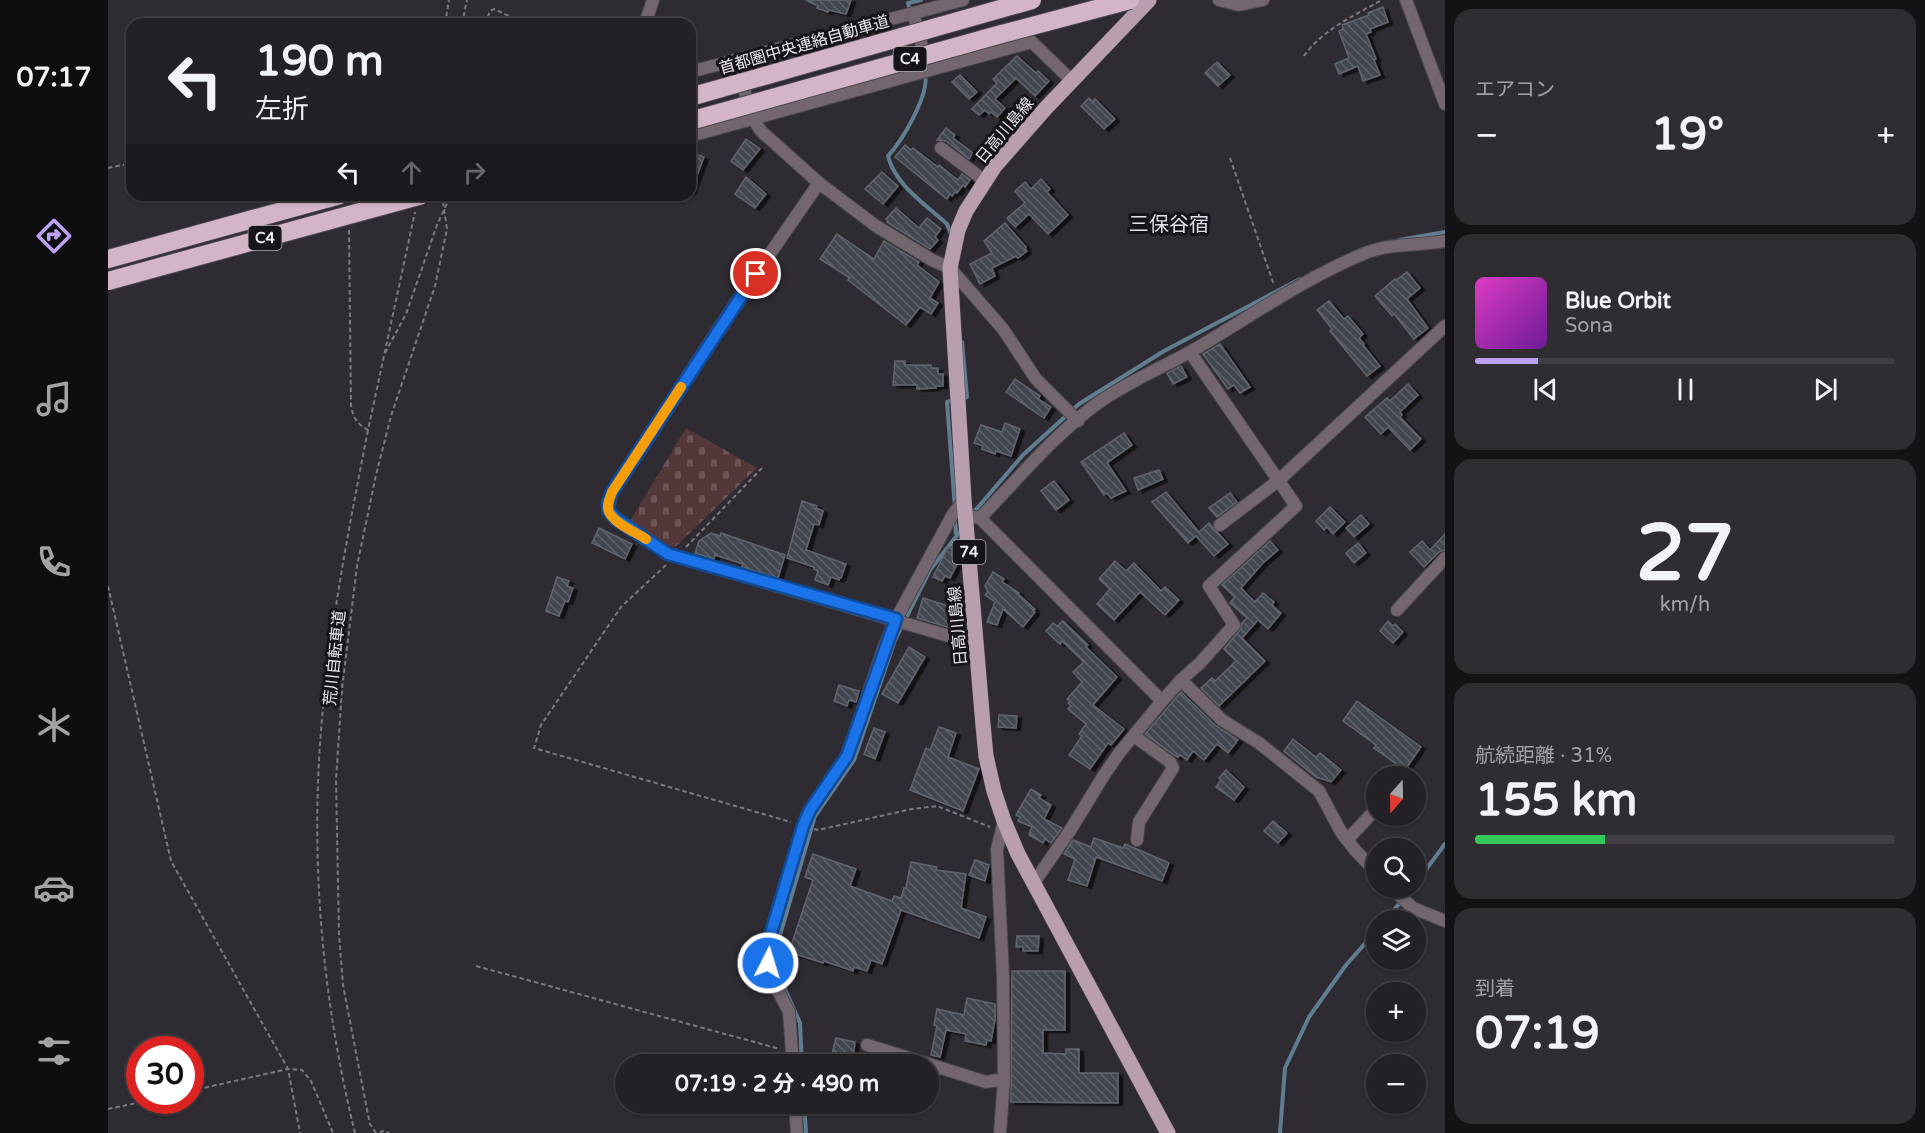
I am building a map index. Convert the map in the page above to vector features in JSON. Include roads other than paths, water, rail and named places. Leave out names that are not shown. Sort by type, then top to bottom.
[{"type":"highway","name":"首都圏中央連絡自動車道","points":[[696,95],[1032,0]]},
{"type":"highway","name":"C4","points":[[696,119],[1130,0]]},
{"type":"highway","name":"C4","points":[[108,258],[318,201]]},
{"type":"highway","name":"C4","points":[[108,280],[415,201]]},
{"type":"main road","name":"日高川島線","points":[[1149,0],[1071,80],[1016,141],[985,181],[962,220],[950,267],[970,511],[976,644],[986,756],[1002,826],[1168,1133]]},
{"type":"street","points":[[647,18],[653,0]]},
{"type":"street","points":[[696,70],[963,0]]},
{"type":"street","points":[[1021,0],[1032,42],[1071,80]]},
{"type":"street","points":[[1219,0],[1239,5],[1263,0]]},
{"type":"street","points":[[1406,0],[1445,104]]},
{"type":"street","points":[[914,13],[928,71]]},
{"type":"street","points":[[696,134],[1032,42]]},
{"type":"street","points":[[735,60],[753,119],[761,131],[819,183],[876,226],[932,260],[950,267],[1003,329],[1036,379],[1077,421]]},
{"type":"street","points":[[941,148],[985,181]]},
{"type":"street","points":[[819,183],[731,310],[612,492],[608,504],[609,511],[616,519],[668,554],[976,644]]},
{"type":"street","points":[[792,1054],[789,1012],[771,974],[769,951],[771,933],[803,826],[810,810],[847,756],[896,619],[952,514],[970,511],[1097,404],[1142,376],[1190,352],[1314,279],[1370,251],[1415,244],[1444,243]]},
{"type":"street","points":[[1220,525],[1279,480],[1445,326]]},
{"type":"street","points":[[1033,884],[1071,829],[1104,775],[1134,736],[1162,700],[1234,625],[1209,586],[1296,506],[1190,352]]},
{"type":"street","points":[[970,511],[1162,700]]},
{"type":"street","points":[[1397,610],[1445,558]]},
{"type":"street","points":[[1181,680],[1222,720],[1259,743],[1319,791],[1347,840],[1366,861]]},
{"type":"street","points":[[1134,736],[1170,762],[1173,768],[1139,822],[1137,840]]},
{"type":"street","points":[[1347,840],[1366,820]]},
{"type":"street","points":[[1000,1133],[1004,1079],[1003,977],[997,849],[1002,826]]},
{"type":"street","points":[[1402,898],[1413,908],[1445,921]]},
{"type":"street","points":[[867,1045],[986,1082],[1004,1079]]},
{"type":"street","points":[[796,1114],[797,1133]]},
{"type":"waterway","points":[[910,11],[908,3],[921,0]]},
{"type":"waterway","points":[[925,74],[923,93],[914,117],[888,156],[904,185],[947,224],[951,234]]},
{"type":"waterway","points":[[1399,240],[1445,232]]},
{"type":"waterway","points":[[973,513],[1023,455],[1079,404],[1164,351],[1300,279]]},
{"type":"waterway","points":[[961,399],[967,397],[962,342]]},
{"type":"waterway","points":[[954,400],[947,402],[955,508]]},
{"type":"waterway","points":[[955,518],[956,534]]},
{"type":"waterway","points":[[801,1054],[800,1023],[780,978],[778,942],[815,816],[854,760],[895,640],[930,570],[962,529]]},
{"type":"waterway","points":[[1426,870],[1445,844]]},
{"type":"waterway","points":[[1394,910],[1404,898]]},
{"type":"waterway","points":[[1280,1133],[1285,1068],[1309,1017],[1346,965],[1366,942]]},
{"type":"waterway","points":[[805,1114],[806,1133]]},
{"type":"district","name":"三保谷宿","points":[[1169,224]]}]
